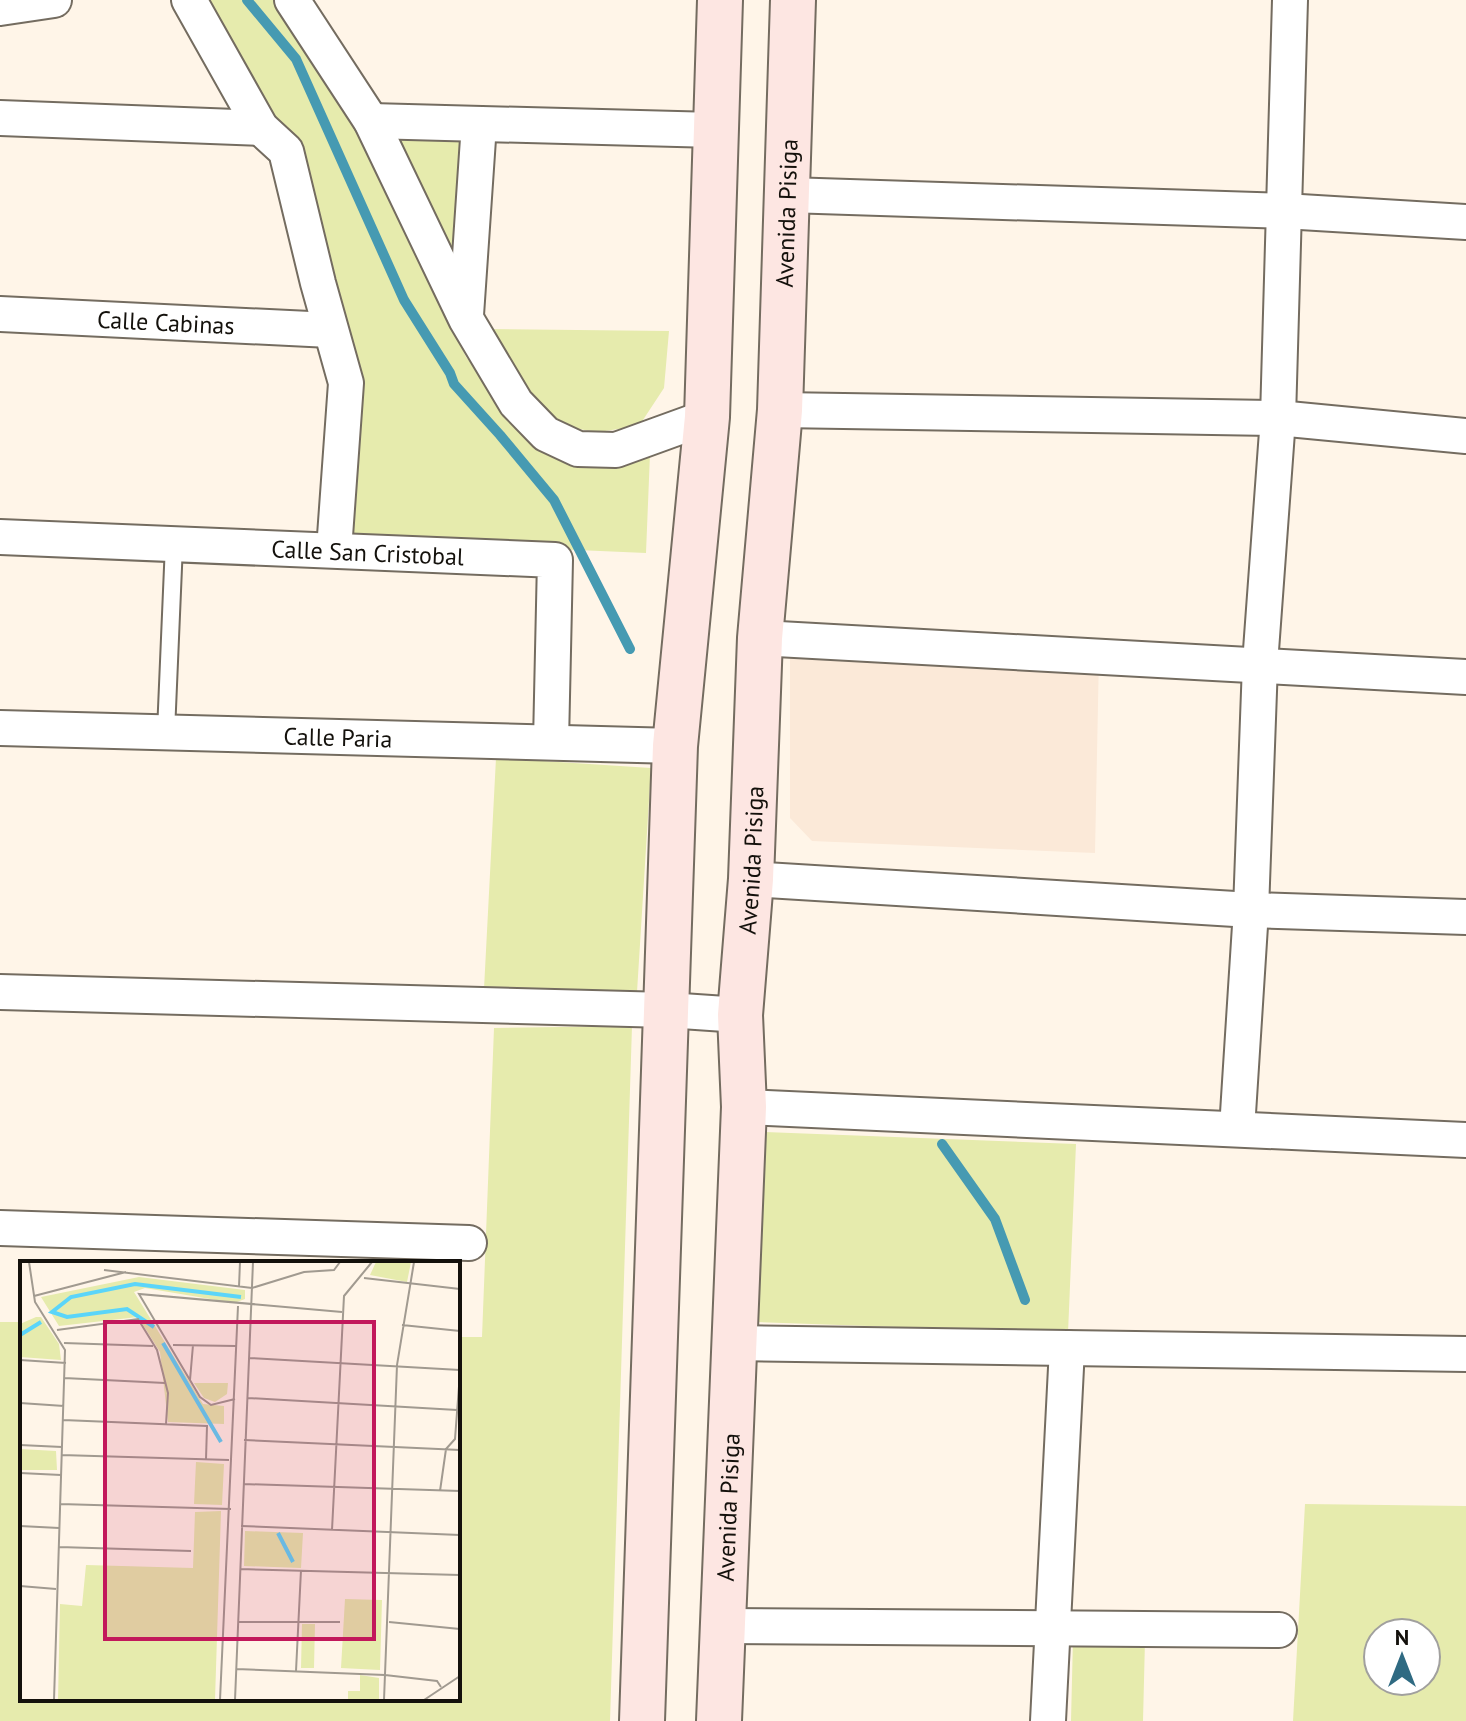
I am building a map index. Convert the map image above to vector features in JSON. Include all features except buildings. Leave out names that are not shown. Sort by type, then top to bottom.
[{"type":"street","points":[[0,8],[54,0]]},
{"type":"street","points":[[189,0],[261,128],[286,151],[346,383],[334,550]]},
{"type":"street","points":[[292,0],[371,121],[466,319],[516,403],[546,434],[578,449],[616,450],[707,417]]},
{"type":"street","points":[[642,1721],[675,746],[707,417],[720,0]]},
{"type":"street","name":"Avenida Pisiga","points":[[719,1721],[744,1107],[740,1015],[751,879],[760,638],[780,410],[793,0]]},
{"type":"street","points":[[1237,1129],[1251,910],[1260,664],[1278,418],[1290,0]]},
{"type":"street","points":[[0,118],[261,128]]},
{"type":"street","points":[[371,121],[715,130]]},
{"type":"street","points":[[466,319],[479,124]]},
{"type":"street","points":[[788,195],[1284,211],[1466,222]]},
{"type":"street","name":"Calle Cabinas","points":[[0,314],[330,330]]},
{"type":"street","points":[[780,410],[1278,418],[1466,436]]},
{"type":"street","name":"Calle San Cristobal","points":[[0,537],[555,560],[551,742]]},
{"type":"street","points":[[760,638],[1466,677]]},
{"type":"street","name":"Calle Paria","points":[[0,728],[675,746]]},
{"type":"street","points":[[751,879],[1251,910],[1466,917]]},
{"type":"street","points":[[0,992],[667,1010],[740,1015]]},
{"type":"street","points":[[744,1107],[1466,1140]]},
{"type":"street","points":[[0,1228],[469,1243]]},
{"type":"street","points":[[735,1343],[1466,1354]]},
{"type":"street","points":[[1048,1721],[1067,1348]]},
{"type":"street","points":[[723,1626],[1279,1630]]},
{"type":"lane","points":[[166,732],[174,544]]},
{"type":"shaded area","points":[[790,648],[1099,655],[1095,853],[812,841],[790,818]]},
{"type":"green space","points":[[206,0],[278,0],[328,74],[466,357],[536,447],[587,468],[650,454],[646,553],[345,540],[359,379],[281,127]]},
{"type":"green space","points":[[394,137],[462,137],[456,269]]},
{"type":"green space","points":[[487,329],[669,331],[664,388],[639,426],[598,432],[565,427],[541,410]]},
{"type":"green space","points":[[496,758],[651,768],[637,992],[484,989]]},
{"type":"green space","points":[[632,1026],[610,1721],[0,1721],[0,1322],[20,1322],[20,1701],[460,1701],[460,1337],[482,1337],[494,1028]]},
{"type":"green space","points":[[765,1132],[1076,1144],[1068,1333],[758,1322]]},
{"type":"green space","points":[[1305,1504],[1466,1506],[1466,1721],[1293,1721]]},
{"type":"green space","points":[[1073,1638],[1145,1640],[1143,1721],[1071,1721]]},
{"type":"waterway","points":[[247,0],[296,59],[404,300],[454,384],[554,500],[630,649]]},
{"type":"waterway","points":[[942,1144],[995,1219],[1025,1300]]}]
